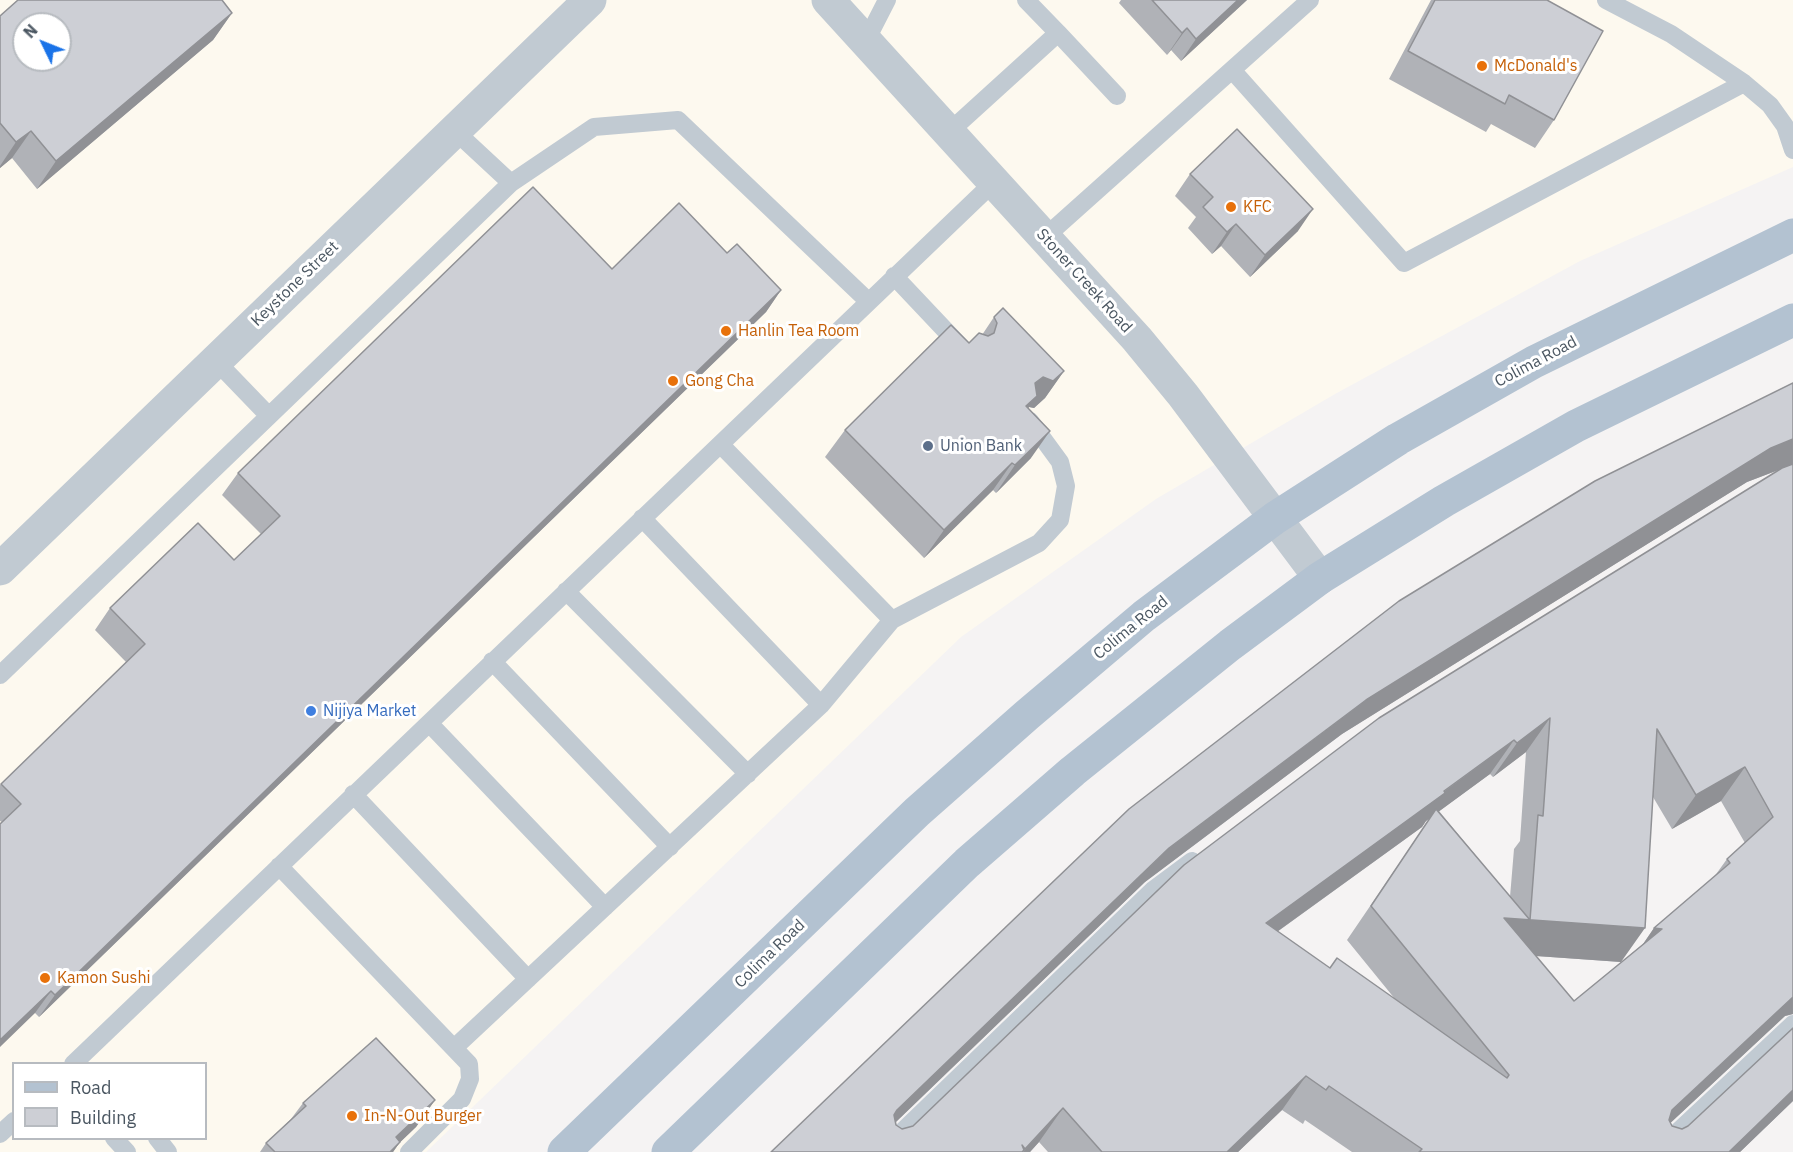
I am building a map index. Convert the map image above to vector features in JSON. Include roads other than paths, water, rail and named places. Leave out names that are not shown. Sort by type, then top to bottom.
[{"type":"main road","name":"Colima Road","points":[[564,1152],[909,821],[985,752],[1144,616],[1275,518],[1398,439],[1534,362],[1793,235]]},
{"type":"main road","points":[[668,1152],[976,855],[1193,672],[1320,578],[1444,501],[1576,426],[1793,320]]},
{"type":"street","name":"Keystone Street","points":[[0,568],[590,0]]},
{"type":"street","name":"Stoner Creek Road","points":[[828,0],[1164,371],[1320,578]]},
{"type":"lane","points":[[866,41],[887,0]]},
{"type":"lane","points":[[1026,0],[1117,96]]},
{"type":"lane","points":[[1045,237],[1310,0]]},
{"type":"lane","points":[[1606,0],[1671,34],[1744,83],[1770,105],[1785,126],[1793,150]]},
{"type":"lane","points":[[949,132],[1058,33]]},
{"type":"lane","points":[[1233,71],[1404,263],[1744,83]]},
{"type":"lane","points":[[0,675],[511,183],[594,127],[678,120],[868,301]]},
{"type":"lane","points":[[455,131],[511,183]]},
{"type":"lane","points":[[75,1062],[994,182]]},
{"type":"lane","points":[[894,276],[967,353]]},
{"type":"lane","points":[[216,361],[269,416]]},
{"type":"lane","points":[[454,1048],[821,705],[892,620],[1039,543],[1060,520],[1066,486],[1060,462],[1026,416]]},
{"type":"lane","points":[[721,445],[892,620]]},
{"type":"lane","points":[[642,518],[821,705]]},
{"type":"lane","points":[[566,591],[747,774]]},
{"type":"lane","points":[[492,661],[670,847]]},
{"type":"lane","points":[[429,723],[606,907]]},
{"type":"lane","points":[[353,794],[528,979]]},
{"type":"lane","points":[[881,1152],[1153,890],[1209,848]]},
{"type":"lane","points":[[279,866],[469,1064],[470,1079],[462,1099],[409,1152]]},
{"type":"lane","points":[[1656,1152],[1793,1024]]},
{"type":"lane","points":[[0,1134],[12,1123]]},
{"type":"lane","points":[[116,1140],[127,1152]]},
{"type":"lane","points":[[159,1140],[168,1152]]},
{"type":"place","name":"McDonald's","points":[[1482,66]]},
{"type":"place","name":"KFC","points":[[1231,207]]},
{"type":"place","name":"Hanlin Tea Room","points":[[726,331]]},
{"type":"place","name":"Gong Cha","points":[[673,381]]},
{"type":"place","name":"Union Bank","points":[[928,446]]},
{"type":"place","name":"Nijiya Market","points":[[311,711]]},
{"type":"place","name":"Kamon Sushi","points":[[45,978]]},
{"type":"place","name":"In-N-Out Burger","points":[[352,1116]]}]
